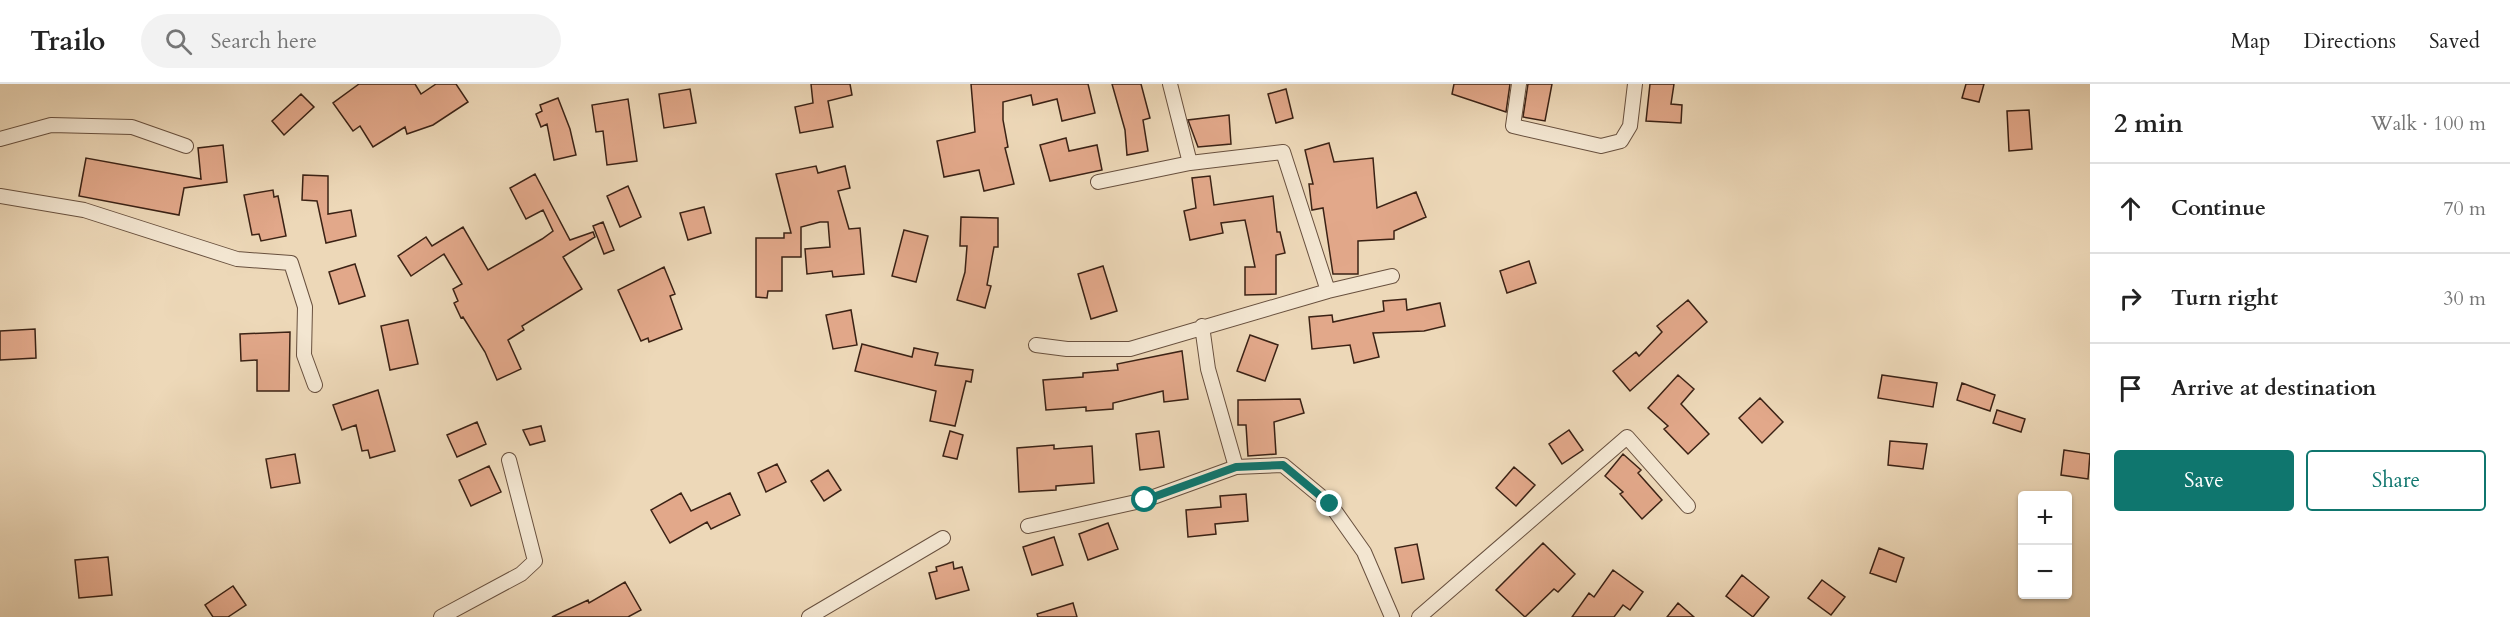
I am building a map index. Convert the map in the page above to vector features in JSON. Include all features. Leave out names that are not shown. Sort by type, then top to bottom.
[{"type":"street","points":[[1170,84],[1190,163]]},
{"type":"street","points":[[1519,84],[1512,126],[1601,146],[1621,141],[1630,126],[1635,84]]},
{"type":"street","points":[[0,139],[51,125],[132,127],[186,146]]},
{"type":"street","points":[[1098,182],[1190,163],[1283,152],[1328,291]]},
{"type":"street","points":[[0,196],[84,210],[237,259],[291,263],[304,307],[304,355],[315,385]]},
{"type":"street","points":[[1036,345],[1067,349],[1130,349],[1202,326],[1392,276]]},
{"type":"street","points":[[1202,326],[1208,369],[1236,467]]},
{"type":"street","points":[[1419,617],[1627,437],[1688,506]]},
{"type":"street","points":[[441,617],[521,574],[535,561],[509,460]]},
{"type":"street","points":[[1028,526],[1145,500],[1236,467],[1283,465],[1330,504],[1364,552],[1392,617]]},
{"type":"street","points":[[809,617],[942,537]]},
{"type":"building","points":[[359,84],[415,84],[421,94],[436,84],[456,84],[468,102],[433,125],[407,134],[405,127],[373,147],[360,126],[353,131],[333,103]]},
{"type":"building","points":[[811,84],[850,84],[852,95],[828,101],[833,127],[800,133],[795,107],[813,103]]},
{"type":"building","points":[[971,84],[1088,84],[1095,113],[1062,121],[1057,99],[1033,105],[1031,95],[1003,102],[1003,120],[1008,147],[1005,148],[1014,184],[984,191],[979,170],[944,177],[937,141],[975,132]]},
{"type":"building","points":[[1112,84],[1141,84],[1150,118],[1143,120],[1148,151],[1127,155],[1125,130]]},
{"type":"building","points":[[1454,84],[1510,84],[1506,112],[1452,94]]},
{"type":"building","points":[[1528,84],[1552,84],[1545,121],[1523,117]]},
{"type":"building","points":[[1650,84],[1674,84],[1671,104],[1682,105],[1681,123],[1646,121]]},
{"type":"building","points":[[1966,84],[1984,84],[1979,102],[1962,98]]},
{"type":"building","points":[[690,89],[696,123],[664,128],[659,94]]},
{"type":"building","points":[[1286,89],[1293,118],[1276,123],[1268,94]]},
{"type":"building","points":[[301,94],[314,107],[284,135],[272,121]]},
{"type":"building","points":[[558,98],[570,129],[576,155],[554,160],[547,124],[541,127],[536,114],[542,111],[540,105]]},
{"type":"building","points":[[628,99],[637,161],[607,165],[603,131],[596,132],[592,105]]},
{"type":"building","points":[[2029,110],[2032,149],[2009,151],[2007,111]]},
{"type":"building","points":[[1229,115],[1231,144],[1198,147],[1188,120]]},
{"type":"building","points":[[1066,138],[1069,151],[1097,145],[1102,170],[1050,181],[1040,145]]},
{"type":"building","points":[[1329,143],[1334,162],[1373,158],[1377,208],[1416,192],[1426,217],[1394,231],[1394,239],[1358,241],[1358,274],[1333,274],[1323,208],[1312,210],[1309,184],[1313,184],[1305,150]]},
{"type":"building","points":[[223,145],[227,182],[184,188],[179,215],[79,196],[86,158],[201,179],[198,148]]},
{"type":"building","points":[[816,166],[818,173],[845,166],[850,188],[838,191],[849,229],[860,228],[864,274],[833,277],[832,271],[807,274],[805,249],[830,247],[828,222],[820,222],[801,227],[801,257],[782,257],[782,291],[768,291],[767,298],[756,297],[756,238],[784,238],[784,233],[791,233],[776,174]]},
{"type":"building","points":[[535,174],[570,240],[593,232],[595,237],[563,257],[582,289],[522,326],[524,330],[508,340],[521,369],[497,380],[485,352],[463,317],[461,318],[454,303],[458,301],[453,289],[462,284],[444,254],[411,276],[398,256],[426,237],[432,246],[463,227],[488,270],[542,239],[553,231],[543,210],[526,219],[510,188]]},
{"type":"building","points":[[303,175],[328,176],[328,214],[351,210],[356,236],[326,243],[317,201],[302,200]]},
{"type":"building","points":[[1210,176],[1214,205],[1273,196],[1277,232],[1280,232],[1285,253],[1276,255],[1276,294],[1245,295],[1245,267],[1255,267],[1245,220],[1221,223],[1223,233],[1190,240],[1184,211],[1196,208],[1192,178]]},
{"type":"building","points":[[628,186],[641,217],[620,227],[607,196]]},
{"type":"building","points":[[273,190],[274,197],[278,196],[286,236],[261,241],[259,234],[252,235],[244,195]]},
{"type":"building","points":[[704,207],[711,233],[688,240],[680,213]]},
{"type":"building","points":[[961,217],[998,218],[998,247],[994,247],[987,285],[991,286],[985,308],[957,300],[965,272],[967,246],[960,246]]},
{"type":"building","points":[[603,222],[614,250],[604,254],[593,226]]},
{"type":"building","points":[[904,230],[928,236],[916,282],[892,276]]},
{"type":"building","points":[[1529,261],[1536,283],[1507,293],[1500,271]]},
{"type":"building","points":[[355,264],[365,296],[339,304],[329,272]]},
{"type":"building","points":[[1103,266],[1117,311],[1091,319],[1078,274]]},
{"type":"building","points":[[664,267],[675,294],[670,296],[682,329],[649,342],[648,338],[641,341],[618,290]]},
{"type":"building","points":[[1406,299],[1407,310],[1440,303],[1445,326],[1424,331],[1373,333],[1379,357],[1354,363],[1350,345],[1312,349],[1309,317],[1332,315],[1333,322],[1384,311],[1383,301]]},
{"type":"building","points":[[1688,300],[1707,322],[1630,391],[1613,371],[1636,352],[1639,356],[1662,332],[1657,326]]},
{"type":"building","points":[[851,310],[857,345],[833,349],[826,315]]},
{"type":"building","points":[[408,320],[418,364],[390,370],[381,326]]},
{"type":"building","points":[[35,329],[36,358],[0,360],[0,331]]},
{"type":"building","points":[[290,332],[289,391],[257,391],[257,360],[241,361],[240,334]]},
{"type":"building","points":[[1250,335],[1278,345],[1265,381],[1237,371]]},
{"type":"building","points":[[862,344],[912,357],[914,348],[938,353],[935,365],[973,370],[971,382],[966,381],[955,426],[930,421],[936,391],[855,371]]},
{"type":"building","points":[[1182,351],[1188,399],[1164,402],[1163,391],[1113,403],[1113,409],[1086,411],[1086,407],[1046,410],[1043,380],[1083,377],[1083,373],[1118,370],[1117,364]]},
{"type":"building","points":[[1678,375],[1694,389],[1681,404],[1709,434],[1688,454],[1664,429],[1668,426],[1648,408]]},
{"type":"building","points":[[1882,375],[1937,383],[1933,407],[1878,398]]},
{"type":"building","points":[[1962,383],[1995,395],[1990,411],[1957,400]]},
{"type":"building","points":[[378,390],[395,451],[370,458],[368,450],[362,451],[356,425],[342,430],[333,405]]},
{"type":"building","points":[[1760,398],[1783,422],[1762,443],[1739,418]]},
{"type":"building","points":[[1300,399],[1304,413],[1274,422],[1276,454],[1248,456],[1246,425],[1238,425],[1238,400]]},
{"type":"building","points":[[1997,410],[2025,419],[2021,432],[1993,423]]},
{"type":"building","points":[[477,422],[486,444],[457,457],[447,435]]},
{"type":"building","points":[[541,426],[545,441],[530,445],[523,430]]},
{"type":"building","points":[[1569,430],[1583,450],[1562,464],[1549,444]]},
{"type":"building","points":[[950,431],[963,435],[957,459],[943,456]]},
{"type":"building","points":[[1159,431],[1164,467],[1140,470],[1136,434]]},
{"type":"building","points":[[1890,441],[1927,444],[1923,469],[1888,465]]},
{"type":"building","points":[[1054,445],[1054,449],[1092,446],[1094,483],[1056,486],[1056,490],[1019,492],[1017,448]]},
{"type":"building","points":[[2064,450],[2090,454],[2088,479],[2061,475]]},
{"type":"building","points":[[295,454],[300,483],[271,488],[266,459]]},
{"type":"building","points":[[1623,454],[1641,470],[1638,473],[1662,500],[1642,519],[1620,494],[1623,492],[1605,476]]},
{"type":"building","points":[[777,464],[786,482],[766,492],[758,473]]},
{"type":"building","points":[[489,466],[501,492],[471,506],[459,480]]},
{"type":"building","points":[[1514,467],[1535,485],[1516,506],[1496,488]]},
{"type":"building","points":[[828,470],[841,490],[824,501],[811,481]]},
{"type":"building","points":[[681,493],[691,511],[730,493],[740,515],[711,529],[707,522],[670,543],[651,510]]},
{"type":"building","points":[[1246,494],[1248,521],[1215,524],[1216,534],[1188,537],[1186,510],[1221,507],[1220,496]]},
{"type":"building","points":[[1108,523],[1118,549],[1088,560],[1079,534]]},
{"type":"building","points":[[1054,537],[1063,565],[1032,575],[1023,547]]},
{"type":"building","points":[[1543,543],[1575,574],[1558,592],[1554,589],[1525,617],[1496,590]]},
{"type":"building","points":[[1417,544],[1424,579],[1402,583],[1395,548]]},
{"type":"building","points":[[1879,548],[1904,558],[1896,582],[1870,573]]},
{"type":"building","points":[[108,557],[112,595],[79,598],[75,560]]},
{"type":"building","points":[[953,562],[954,569],[962,567],[969,590],[936,599],[929,573],[937,571],[936,567]]},
{"type":"building","points":[[1613,570],[1643,592],[1630,610],[1623,605],[1614,617],[1572,617],[1589,593],[1594,597]]},
{"type":"building","points":[[1742,575],[1769,597],[1753,617],[1726,596]]},
{"type":"building","points":[[1822,580],[1845,597],[1831,615],[1808,598]]},
{"type":"building","points":[[625,582],[641,610],[628,617],[552,617],[588,600],[589,603]]},
{"type":"building","points":[[233,586],[246,605],[228,617],[213,617],[205,605]]},
{"type":"building","points":[[1073,603],[1077,617],[1038,617],[1037,614]]},
{"type":"building","points":[[1678,603],[1694,617],[1667,617]]},
{"type":"route","points":[[1145,500],[1236,467],[1283,465],[1330,504]]}]
